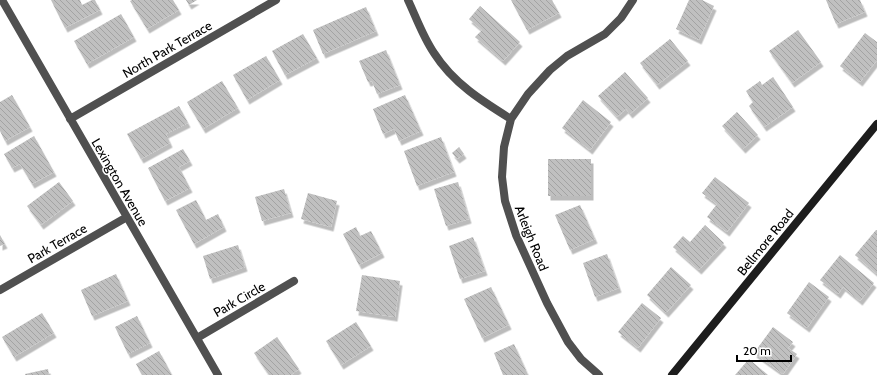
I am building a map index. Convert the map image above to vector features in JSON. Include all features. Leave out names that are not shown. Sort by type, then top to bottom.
[{"type":"main road","name":"Bellmore Road","points":[[672,375],[877,124]]},
{"type":"street","name":"Lexington Avenue","points":[[2,0],[218,375]]},
{"type":"street","name":"North Park Terrace","points":[[70,119],[276,0]]},
{"type":"street","points":[[408,0],[434,53],[448,72],[464,88],[511,119]]},
{"type":"street","name":"Arleigh Road","points":[[599,375],[581,359],[568,342],[547,303],[516,235],[505,201],[502,177],[504,147],[511,119],[528,94],[550,70],[567,56],[605,34],[621,18],[633,0]]},
{"type":"street","name":"Park Terrace","points":[[0,290],[127,217]]},
{"type":"street","name":"Park Circle","points":[[197,338],[294,281]]},
{"type":"building","points":[[51,0],[80,0],[82,5],[95,0],[100,10],[65,28]]},
{"type":"building","points":[[173,0],[179,10],[147,29],[130,1]]},
{"type":"building","points":[[186,0],[197,0],[189,5]]},
{"type":"building","points":[[511,0],[552,0],[559,13],[527,30]]},
{"type":"building","points":[[689,0],[702,0],[714,6],[699,40],[676,29]]},
{"type":"building","points":[[826,0],[860,0],[865,12],[836,24]]},
{"type":"building","points":[[480,6],[520,42],[503,61],[475,37],[482,30],[469,19]]},
{"type":"building","points":[[366,7],[376,31],[323,54],[313,30]]},
{"type":"building","points":[[121,14],[134,37],[87,64],[74,41]]},
{"type":"building","points":[[798,30],[821,62],[792,83],[769,51]]},
{"type":"building","points":[[865,33],[877,42],[877,60],[860,82],[840,66]]},
{"type":"building","points":[[303,34],[317,58],[285,75],[272,51]]},
{"type":"building","points":[[670,39],[688,61],[657,85],[640,63]]},
{"type":"building","points":[[386,50],[400,85],[377,94],[372,81],[368,82],[359,61]]},
{"type":"building","points":[[266,56],[280,80],[247,100],[233,75]]},
{"type":"building","points":[[625,72],[648,98],[630,114],[626,109],[617,117],[598,96]]},
{"type":"building","points":[[773,77],[793,107],[764,127],[749,106],[753,102],[746,91],[760,81],[762,85]]},
{"type":"building","points":[[222,81],[238,108],[203,129],[187,102]]},
{"type":"building","points":[[12,95],[30,127],[5,141],[0,131],[0,102]]},
{"type":"building","points":[[405,95],[421,131],[399,141],[394,129],[383,134],[373,109]]},
{"type":"building","points":[[583,100],[611,122],[590,150],[562,128]]},
{"type":"building","points":[[179,106],[188,123],[166,134],[170,143],[141,159],[127,134]]},
{"type":"building","points":[[737,112],[758,135],[743,149],[722,126]]},
{"type":"building","points":[[34,136],[54,172],[32,184],[20,164],[12,168],[4,154]]},
{"type":"building","points":[[441,137],[454,172],[417,186],[404,151]]},
{"type":"building","points":[[459,147],[464,154],[457,159],[452,153]]},
{"type":"building","points":[[183,149],[190,161],[179,167],[190,188],[165,201],[148,168]]},
{"type":"building","points":[[548,159],[591,159],[591,196],[548,196]]},
{"type":"building","points":[[715,177],[749,203],[727,232],[707,217],[717,204],[702,193]]},
{"type":"building","points":[[59,182],[73,201],[41,225],[27,206]]},
{"type":"building","points":[[458,182],[469,219],[446,226],[434,189]]},
{"type":"building","points":[[284,189],[291,213],[262,221],[255,197]]},
{"type":"building","points":[[308,193],[337,201],[331,227],[301,219]]},
{"type":"building","points":[[196,200],[206,220],[218,214],[224,227],[194,244],[176,210]]},
{"type":"building","points":[[580,205],[595,239],[570,250],[555,215]]},
{"type":"building","points":[[705,225],[724,243],[699,270],[673,247],[683,236],[690,242]]},
{"type":"building","points":[[356,227],[360,236],[371,231],[382,253],[359,265],[343,234]]},
{"type":"building","points":[[877,230],[877,274],[855,255]]},
{"type":"building","points":[[0,235],[5,244],[0,246]]},
{"type":"building","points":[[473,237],[485,271],[460,279],[449,246]]},
{"type":"building","points":[[238,245],[245,267],[210,279],[203,256]]},
{"type":"building","points":[[607,254],[619,288],[595,297],[583,263]]},
{"type":"building","points":[[840,255],[874,283],[860,301],[843,287],[838,294],[820,280]]},
{"type":"building","points":[[671,267],[691,285],[666,313],[647,295]]},
{"type":"building","points":[[116,274],[128,301],[92,316],[81,290]]},
{"type":"building","points":[[362,275],[400,281],[395,317],[356,311]]},
{"type":"building","points":[[809,282],[829,297],[807,328],[787,313]]},
{"type":"building","points":[[491,287],[509,325],[482,338],[464,299]]},
{"type":"building","points":[[642,303],[661,318],[638,348],[618,332]]},
{"type":"building","points":[[42,313],[54,333],[14,357],[2,337]]},
{"type":"building","points":[[137,316],[150,343],[128,354],[115,327]]},
{"type":"building","points":[[356,322],[371,346],[341,365],[326,341]]},
{"type":"building","points":[[773,327],[793,342],[788,348],[797,354],[783,374],[754,353]]},
{"type":"building","points":[[277,337],[299,369],[291,375],[269,375],[254,353]]},
{"type":"building","points":[[514,344],[528,375],[503,375],[494,353]]},
{"type":"building","points":[[159,351],[172,375],[142,375],[136,364]]},
{"type":"building","points":[[749,359],[768,375],[735,375]]},
{"type":"building","points":[[48,369],[49,375],[25,375],[25,374]]}]
